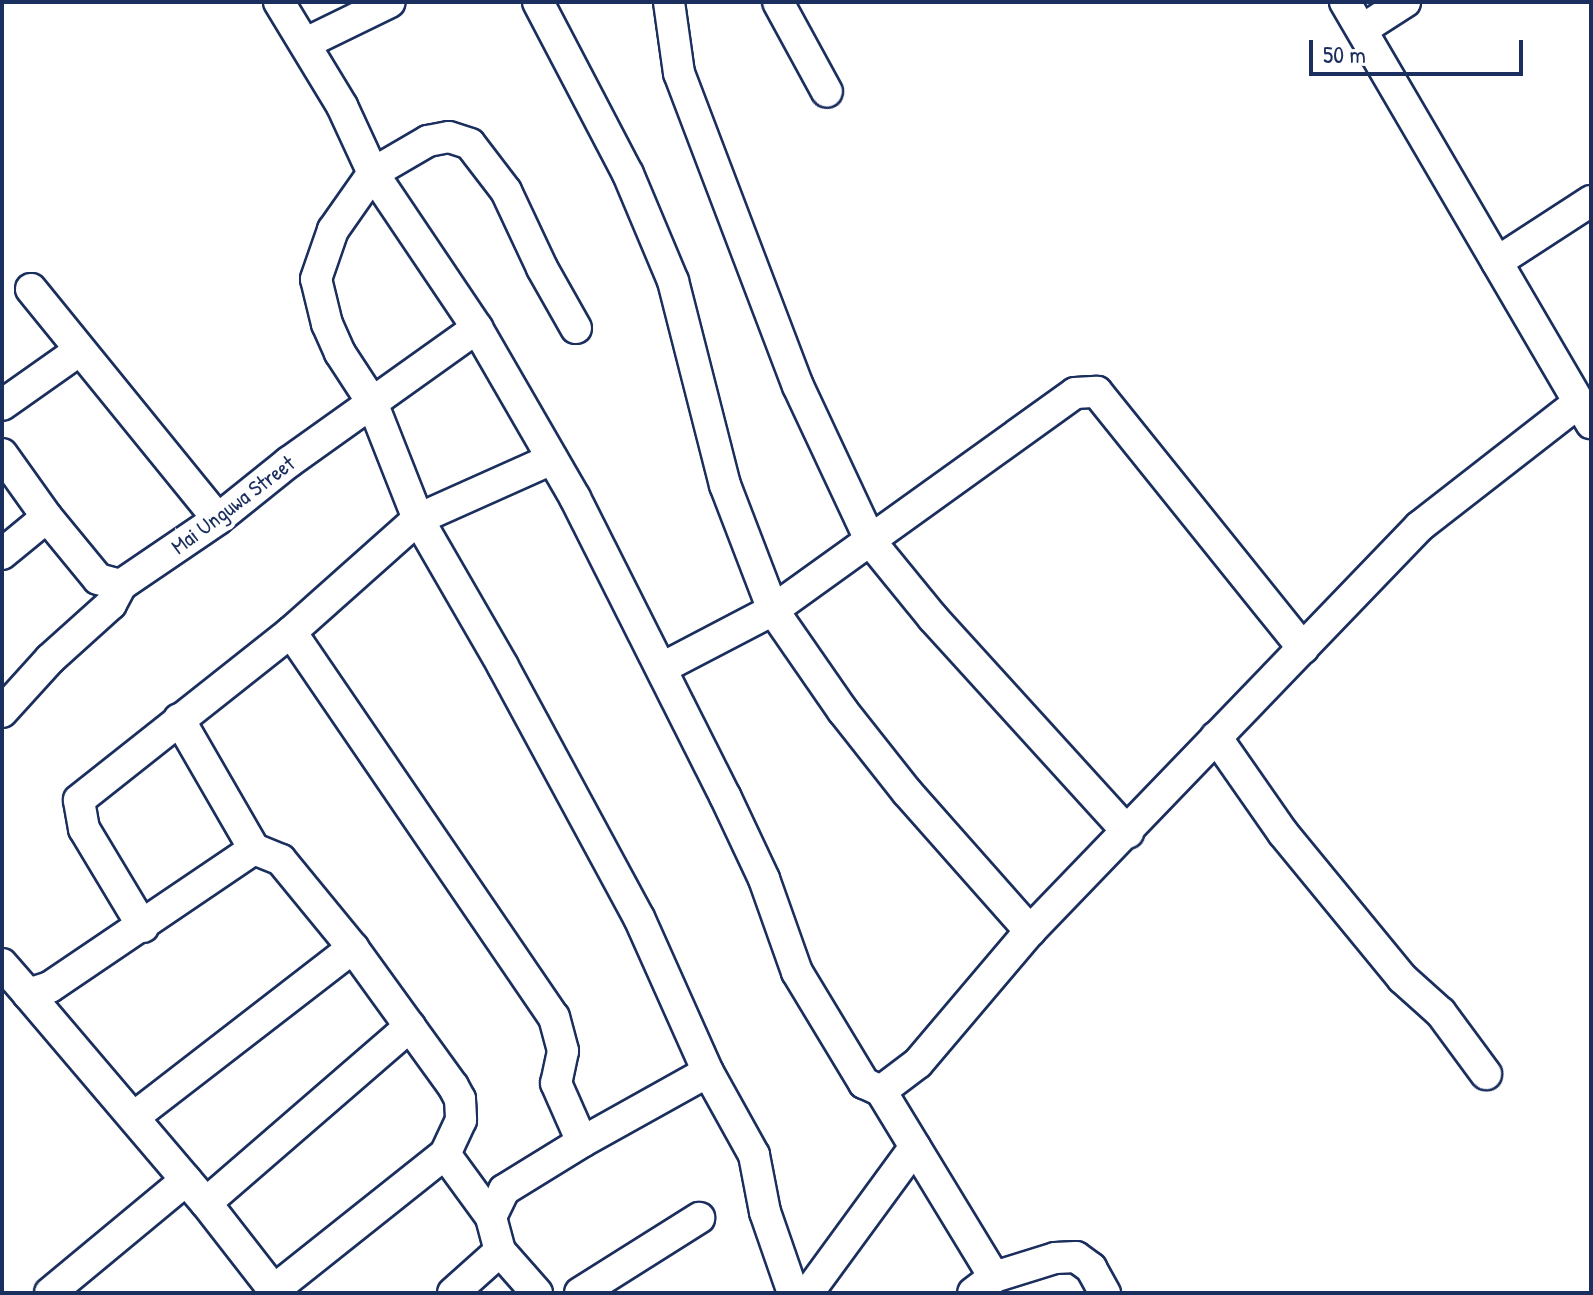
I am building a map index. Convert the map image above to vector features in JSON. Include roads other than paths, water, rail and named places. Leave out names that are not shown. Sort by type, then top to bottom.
[{"type":"street","points":[[279,2],[342,106],[373,173],[477,328],[552,459],[662,668],[764,879],[797,972],[864,1083],[881,1091],[915,1147],[984,1285],[1055,1258],[1076,1257],[1091,1268],[1105,1293]]},
{"type":"street","points":[[306,43],[390,2]]},
{"type":"street","points":[[538,2],[628,174],[673,281],[725,485],[773,610],[843,711],[907,792],[1030,931]]},
{"type":"street","points":[[669,2],[685,88],[798,386],[871,542],[933,618],[1128,832]]},
{"type":"street","points":[[778,2],[827,92]]},
{"type":"street","points":[[881,1091],[918,1063],[1030,931],[1420,526],[1584,413],[1345,2]]},
{"type":"street","points":[[1363,29],[1405,2]]},
{"type":"street","points":[[576,328],[542,268],[506,191],[470,144],[449,137],[428,141],[373,173],[333,230],[316,279],[327,324],[340,353],[372,402],[418,519],[503,666],[639,918],[708,1072],[754,1155],[765,1212],[793,1293]]},
{"type":"street","points":[[1497,262],[1591,201]]},
{"type":"street","points":[[31,289],[218,519]]},
{"type":"street","name":"Mai Unguwa Street","points":[[2,712],[50,659],[111,604],[121,585],[218,519],[372,402],[477,328]]},
{"type":"street","points":[[2,405],[80,350]]},
{"type":"street","points":[[662,668],[773,610],[1075,393],[1097,392],[1303,648]]},
{"type":"street","points":[[2,454],[47,517],[98,579],[121,585]]},
{"type":"street","points":[[143,927],[84,829],[79,800],[291,632],[418,519],[552,459]]},
{"type":"street","points":[[2,554],[47,517]]},
{"type":"street","points":[[291,632],[554,1017],[563,1051],[556,1083],[582,1142]]},
{"type":"street","points":[[2,964],[206,1203],[275,1292],[445,1154],[461,1120],[460,1099],[353,948],[281,860],[254,849],[179,719]]},
{"type":"street","points":[[1216,737],[1283,833],[1402,978],[1441,1013],[1486,1074]]},
{"type":"street","points":[[28,994],[50,987],[143,927],[254,849]]},
{"type":"street","points":[[134,1117],[353,948]]},
{"type":"street","points":[[206,1203],[410,1026]]},
{"type":"street","points":[[491,1217],[504,1190],[582,1142],[708,1072]]},
{"type":"street","points":[[808,1293],[915,1147]]},
{"type":"street","points":[[445,1154],[491,1217],[500,1251],[537,1293]]},
{"type":"street","points":[[50,1293],[186,1180]]},
{"type":"street","points":[[580,1293],[699,1218]]},
{"type":"street","points":[[453,1293],[500,1251]]}]
